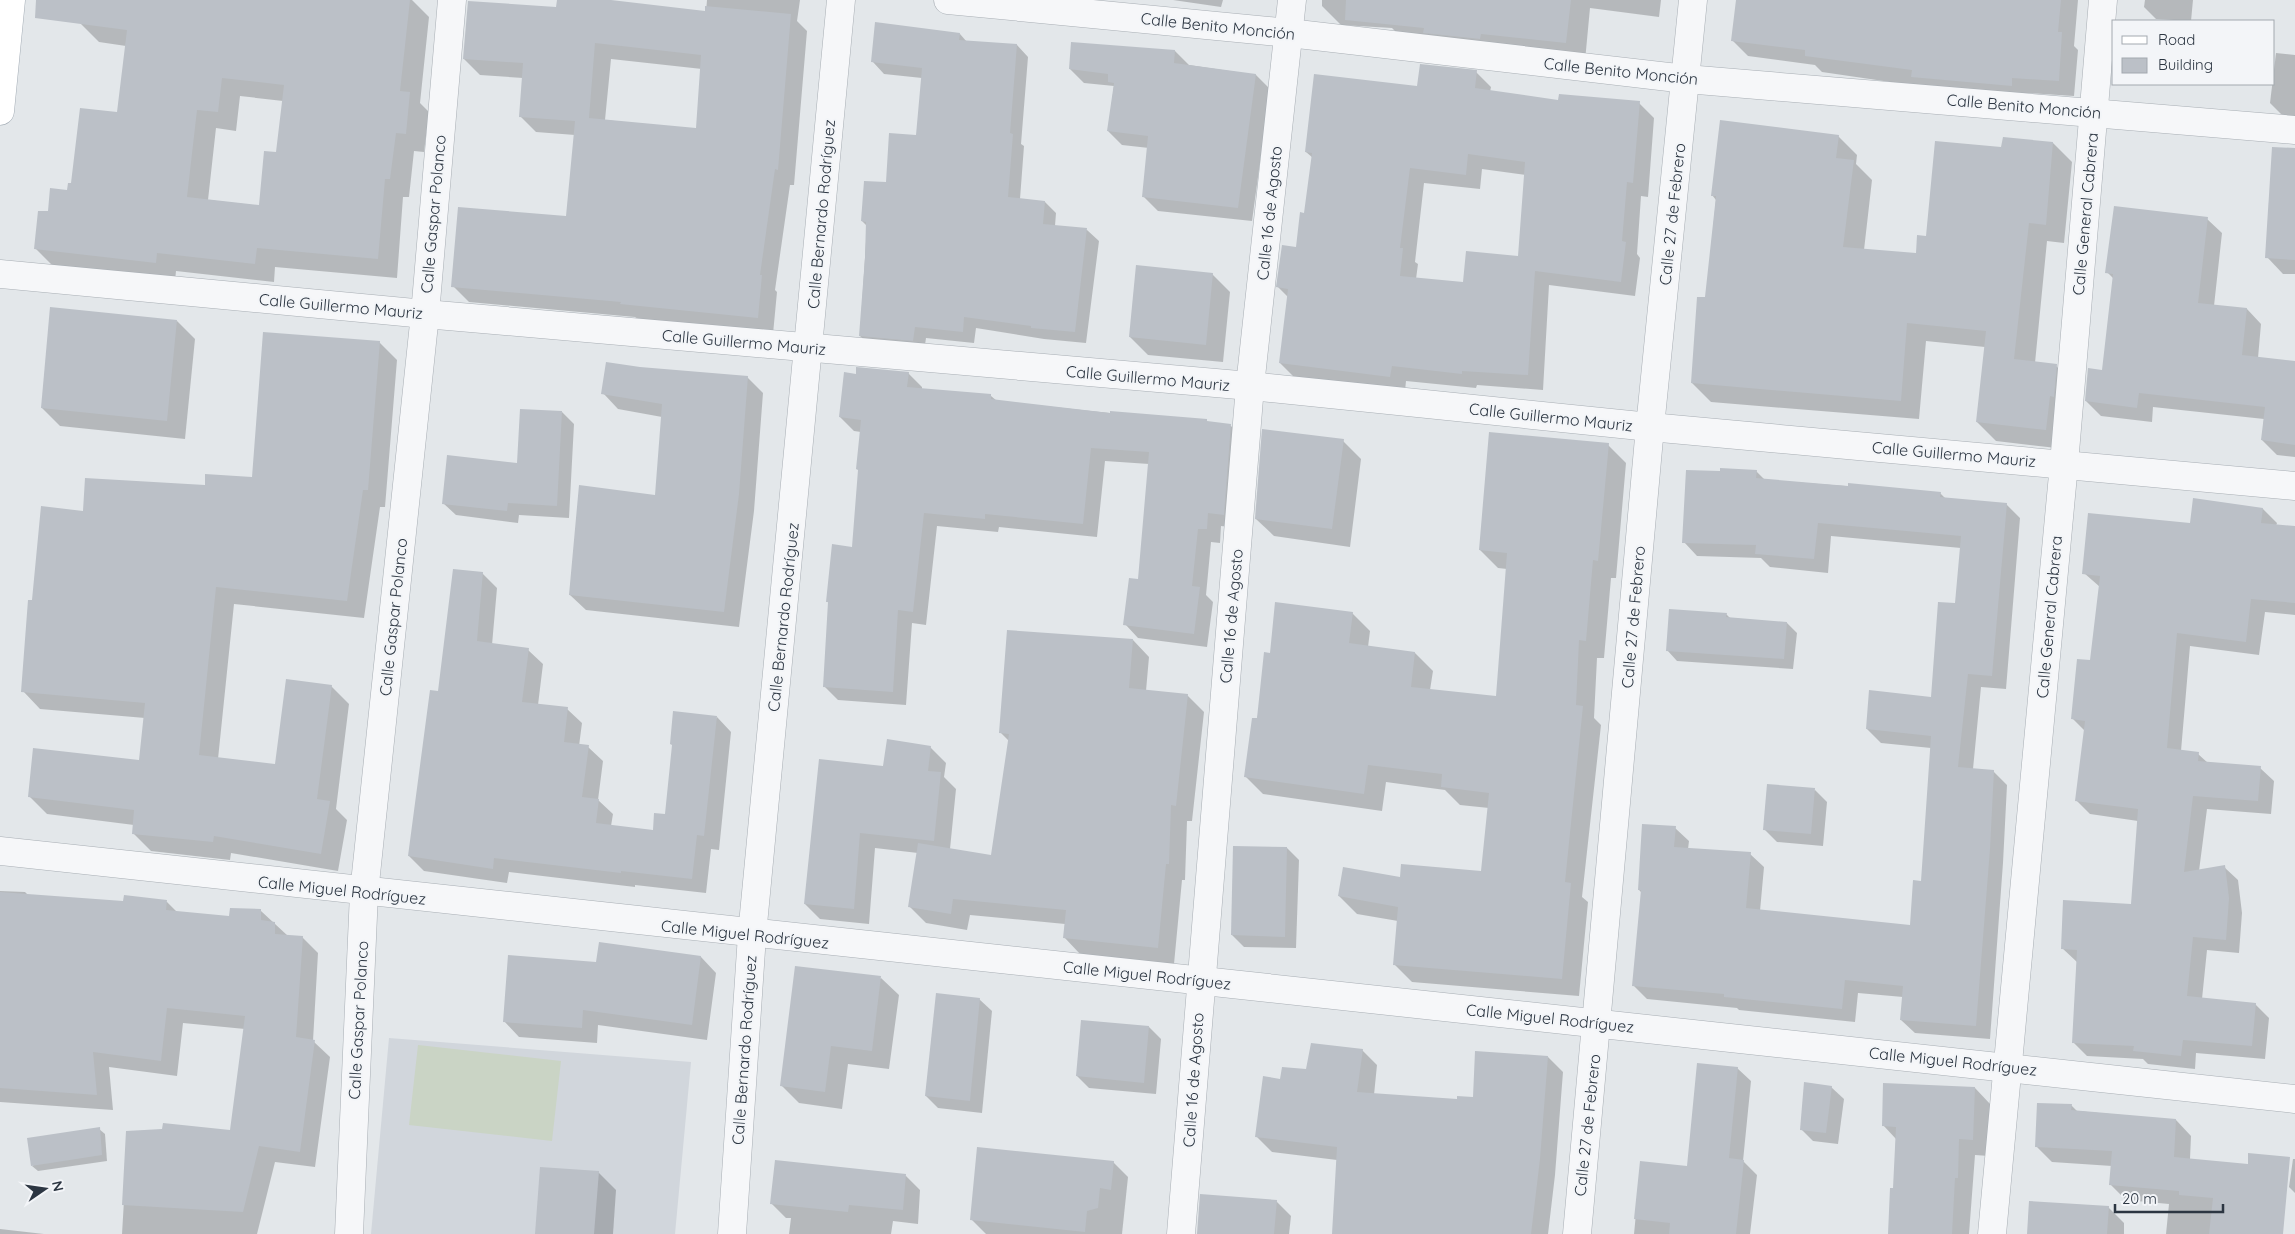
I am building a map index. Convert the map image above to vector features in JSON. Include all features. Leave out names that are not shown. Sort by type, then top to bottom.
[{"type":"main road","points":[[0,111],[11,0]]},
{"type":"street","name":"Calle Gaspar Polanco","points":[[349,1234],[364,893],[425,314],[452,0]]},
{"type":"street","name":"Calle Bernardo Rodríguez","points":[[732,1234],[752,935],[842,0]]},
{"type":"street","name":"Calle Benito Monción","points":[[948,0],[1289,33],[1686,79],[2295,130]]},
{"type":"street","name":"Calle 16 de Agosto","points":[[1181,1234],[1250,386],[1292,0]]},
{"type":"street","name":"Calle 27 de Febrero","points":[[1577,1234],[1650,427],[1693,0]]},
{"type":"street","name":"Calle General Cabrera","points":[[1992,1234],[2006,1067],[2064,464],[2103,0]]},
{"type":"street","name":"Calle Guillermo Mauriz","points":[[0,274],[425,314],[1250,386],[1650,427],[2295,486]]},
{"type":"street","name":"Calle Miguel Rodríguez","points":[[0,851],[752,935],[1201,980],[2295,1099]]},
{"type":"shaded area","points":[[389,1038],[691,1062],[675,1234],[371,1234]]},
{"type":"green space","points":[[418,1045],[561,1061],[552,1141],[409,1125]]},
{"type":"building","points":[[36,0],[410,0],[400,91],[410,92],[406,134],[396,133],[390,179],[385,179],[378,259],[257,248],[255,264],[157,253],[156,263],[34,249],[38,211],[48,211],[50,188],[67,190],[68,183],[71,183],[80,108],[117,112],[127,30],[35,18]],"holes":[[[222,78],[284,85],[276,152],[264,151],[259,205],[187,197],[197,110],[218,112]]]},
{"type":"building","points":[[557,0],[611,0],[705,11],[705,6],[791,14],[778,170],[775,169],[760,275],[762,275],[758,318],[620,304],[621,302],[451,287],[458,207],[566,216],[575,121],[519,117],[523,63],[463,59],[468,1],[556,7]],"holes":[[[595,43],[701,55],[696,128],[589,118]]]},
{"type":"building","points":[[1346,0],[1571,0],[1566,43],[1481,34],[1480,39],[1423,33],[1424,28],[1345,20]]},
{"type":"building","points":[[1736,0],[2061,0],[2058,32],[2062,32],[2059,81],[2012,78],[2012,86],[1911,77],[1912,70],[1805,56],[1805,50],[1731,41]]},
{"type":"building","points":[[875,22],[960,33],[959,40],[1017,44],[1010,133],[1013,134],[1008,197],[1045,201],[1043,224],[1087,228],[1075,332],[1031,328],[1031,326],[964,317],[963,332],[915,327],[913,341],[859,336],[865,258],[866,222],[861,221],[864,181],[886,182],[889,133],[916,135],[922,68],[871,62]]},
{"type":"building","points":[[1071,42],[1175,50],[1174,63],[1256,74],[1238,208],[1142,197],[1148,136],[1107,131],[1114,83],[1108,82],[1108,74],[1069,69]]},
{"type":"building","points":[[1420,64],[1477,70],[1475,88],[1558,100],[1559,94],[1640,101],[1633,183],[1627,182],[1622,241],[1626,242],[1621,282],[1535,271],[1528,375],[1462,371],[1462,374],[1392,366],[1390,377],[1279,363],[1288,289],[1276,287],[1282,245],[1296,247],[1300,212],[1304,213],[1312,153],[1305,152],[1314,74],[1417,86]],"holes":[[[1468,154],[1525,162],[1518,256],[1466,251],[1463,282],[1400,276],[1403,248],[1400,248],[1410,168],[1466,175]]]},
{"type":"building","points":[[1720,120],[1839,135],[1836,158],[1854,160],[1843,247],[1916,253],[1917,235],[1926,236],[1935,141],[2001,147],[2003,137],[2053,142],[2046,225],[2029,223],[2014,359],[2057,364],[2054,397],[2050,396],[2046,430],[1976,422],[1986,331],[1907,323],[1901,401],[1691,383],[1697,297],[1705,297],[1716,196],[1711,196]]},
{"type":"building","points":[[2272,147],[2295,148],[2295,260],[2265,258]]},
{"type":"building","points":[[2114,206],[2208,217],[2198,303],[2247,308],[2242,355],[2295,361],[2295,445],[2261,440],[2265,407],[2139,393],[2137,408],[2085,401],[2088,368],[2102,370],[2113,274],[2105,273]]},
{"type":"building","points":[[1136,265],[1213,273],[1206,345],[1129,337]]},
{"type":"building","points":[[50,307],[177,320],[167,421],[41,408]]},
{"type":"building","points":[[263,332],[380,341],[368,490],[363,490],[347,601],[216,587],[199,755],[275,764],[286,679],[332,685],[317,799],[330,801],[321,854],[214,836],[213,842],[132,834],[134,810],[28,797],[33,748],[139,760],[145,703],[21,692],[28,600],[32,600],[41,506],[83,511],[85,478],[205,485],[205,474],[252,477]]},
{"type":"building","points":[[606,362],[640,367],[748,376],[739,494],[724,612],[569,595],[579,485],[655,495],[662,404],[601,394]]},
{"type":"building","points":[[856,367],[909,372],[907,387],[991,394],[991,399],[1110,413],[1110,411],[1207,419],[1207,421],[1231,424],[1224,515],[1208,513],[1207,529],[1198,529],[1192,586],[1200,587],[1194,634],[1123,625],[1129,578],[1138,579],[1149,452],[1091,448],[1083,524],[985,514],[985,519],[924,513],[913,612],[898,610],[893,692],[823,687],[828,602],[826,602],[832,544],[852,547],[858,470],[856,469],[861,420],[839,417],[844,372],[856,374]]},
{"type":"building","points":[[520,409],[562,411],[557,506],[508,503],[507,511],[442,504],[447,455],[517,463]]},
{"type":"building","points":[[1262,429],[1344,439],[1332,529],[1255,519]]},
{"type":"building","points":[[1489,432],[1609,443],[1598,561],[1593,560],[1586,641],[1579,640],[1576,705],[1583,706],[1565,882],[1571,883],[1562,979],[1393,965],[1398,907],[1338,896],[1343,867],[1400,877],[1401,864],[1481,871],[1489,793],[1441,787],[1442,774],[1368,765],[1364,794],[1244,777],[1252,718],[1257,718],[1264,652],[1270,653],[1275,602],[1353,612],[1349,643],[1415,652],[1411,687],[1496,696],[1507,553],[1479,550]]},
{"type":"building","points":[[1720,468],[1757,470],[1756,478],[1848,486],[1848,483],[1941,492],[1940,497],[2007,503],[1992,676],[1968,674],[1958,767],[1994,770],[1990,849],[1976,1026],[1900,1020],[1903,986],[1845,980],[1842,1009],[1724,997],[1724,994],[1632,986],[1641,890],[1638,890],[1642,824],[1676,826],[1674,847],[1751,852],[1746,908],[1910,925],[1913,880],[1921,881],[1931,736],[1866,729],[1869,690],[1931,697],[1938,602],[1955,603],[1961,536],[1818,523],[1814,559],[1755,554],[1756,545],[1682,543],[1686,470],[1720,471]]},
{"type":"building","points":[[2193,498],[2263,508],[2261,523],[2295,526],[2295,603],[2251,599],[2246,642],[2177,633],[2167,748],[2199,752],[2198,761],[2261,766],[2258,801],[2193,796],[2184,872],[2225,865],[2229,898],[2226,940],[2193,937],[2187,996],[2256,1003],[2252,1046],[2183,1040],[2181,1056],[2133,1051],[2134,1046],[2072,1043],[2077,950],[2061,949],[2063,900],[2131,904],[2138,809],[2075,801],[2085,721],[2071,719],[2077,659],[2090,660],[2100,576],[2082,574],[2088,513],[2190,523]]},
{"type":"building","points":[[453,569],[483,572],[477,641],[529,648],[522,702],[568,707],[564,742],[589,745],[582,797],[599,799],[596,823],[653,830],[654,813],[665,814],[672,745],[670,744],[673,711],[717,716],[704,836],[697,835],[692,879],[621,871],[621,873],[494,858],[493,869],[408,856],[430,690],[438,691]]},
{"type":"building","points":[[1669,609],[1727,613],[1726,617],[1787,622],[1784,659],[1666,651]]},
{"type":"building","points":[[1007,630],[1133,639],[1129,688],[1188,694],[1176,806],[1171,805],[1169,864],[1166,864],[1158,948],[1063,938],[1066,910],[953,899],[951,914],[908,907],[918,843],[991,855],[1009,734],[999,733]]},
{"type":"building","points":[[887,739],[931,746],[928,771],[941,772],[934,841],[860,833],[854,909],[804,904],[819,759],[883,766]]},
{"type":"building","points":[[1767,784],[1815,788],[1811,834],[1763,830]]},
{"type":"building","points":[[1233,846],[1287,847],[1285,937],[1231,935]]},
{"type":"building","points":[[0,892],[123,901],[124,895],[167,900],[166,910],[229,916],[230,908],[261,909],[261,920],[275,922],[275,934],[303,936],[296,1037],[315,1040],[300,1152],[259,1146],[243,1212],[122,1205],[126,1131],[162,1129],[163,1123],[230,1130],[245,1016],[167,1008],[161,1061],[93,1052],[97,1095],[0,1088]]},
{"type":"building","points":[[599,942],[701,956],[692,1025],[583,1010],[582,1028],[503,1022],[508,955],[596,962]]},
{"type":"building","points":[[795,966],[881,976],[872,1051],[831,1046],[825,1092],[780,1086]]},
{"type":"building","points":[[936,993],[980,998],[970,1101],[925,1096]]},
{"type":"building","points":[[1081,1020],[1149,1026],[1144,1083],[1076,1076]]},
{"type":"building","points":[[1311,1043],[1363,1049],[1357,1092],[1457,1099],[1457,1096],[1473,1097],[1475,1051],[1548,1056],[1540,1159],[1531,1234],[1332,1234],[1337,1147],[1255,1137],[1263,1076],[1280,1079],[1282,1067],[1306,1069]]},
{"type":"building","points":[[1697,1063],[1738,1067],[1729,1158],[1744,1160],[1736,1234],[1669,1234],[1670,1223],[1634,1219],[1640,1161],[1687,1166]]},
{"type":"building","points":[[1804,1082],[1832,1086],[1826,1133],[1800,1130]]},
{"type":"building","points":[[1883,1083],[1975,1087],[1973,1140],[1959,1139],[1958,1178],[1955,1178],[1952,1234],[1888,1234],[1890,1188],[1893,1188],[1896,1127],[1882,1126]]},
{"type":"building","points":[[2037,1103],[2072,1104],[2071,1110],[2176,1119],[2174,1157],[2248,1164],[2248,1153],[2290,1157],[2283,1234],[2209,1234],[2213,1198],[2179,1195],[2179,1191],[2109,1185],[2112,1151],[2035,1147]]},
{"type":"building","points":[[100,1127],[102,1155],[31,1166],[27,1138]]},
{"type":"building","points":[[977,1147],[1114,1161],[1111,1190],[1100,1188],[1098,1208],[1087,1211],[1085,1232],[970,1220]]},
{"type":"building","points":[[775,1160],[906,1174],[903,1210],[849,1205],[848,1212],[770,1204]]},
{"type":"building","points":[[540,1167],[599,1171],[594,1234],[535,1234]]},
{"type":"building","points":[[1200,1194],[1277,1200],[1274,1234],[1197,1234]]},
{"type":"building","points":[[2029,1201],[2109,1206],[2107,1234],[2027,1234]]}]
